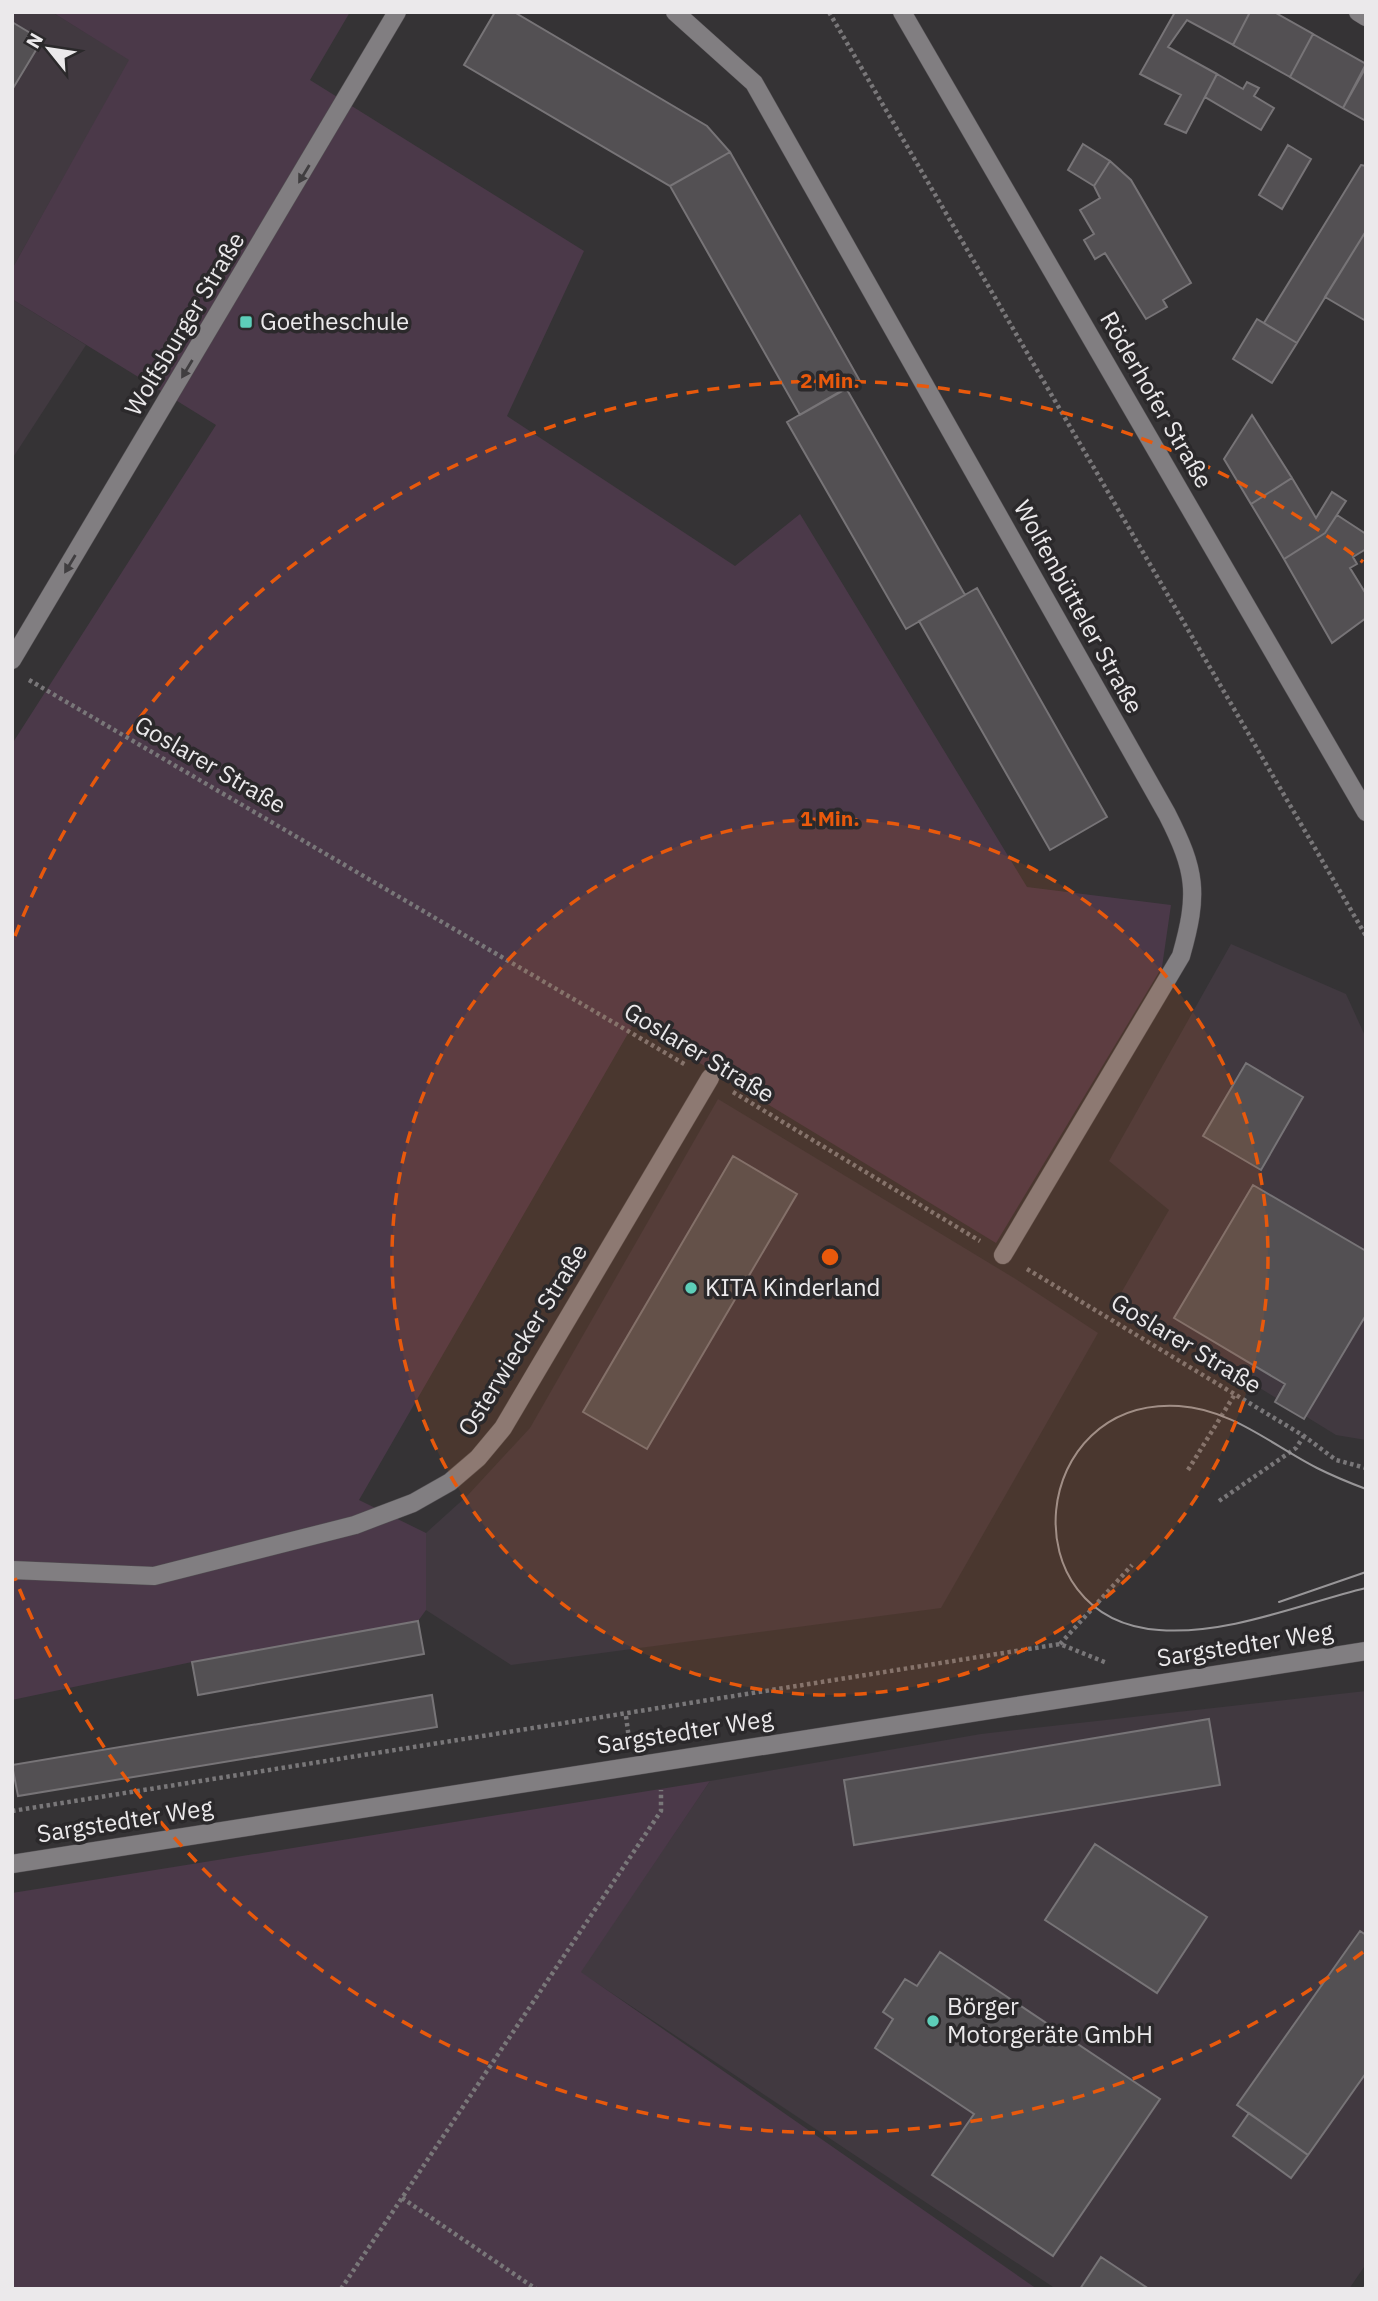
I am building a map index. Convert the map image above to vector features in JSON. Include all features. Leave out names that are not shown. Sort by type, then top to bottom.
[{"type":"street","name":"Wolfsburger Straße","points":[[12,660],[339,115],[397,12]]},
{"type":"street","name":"Wolfenbütteler Straße","points":[[675,12],[754,83],[1167,814],[1192,869],[1194,901],[1181,956],[1003,1255]]},
{"type":"street","name":"Röderhofer Straße","points":[[902,12],[1366,812]]},
{"type":"street","points":[[1358,12],[1366,17]]},
{"type":"street","name":"Osterwiecker Straße","points":[[12,1570],[154,1576],[385,1516],[450,1482],[478,1458],[503,1428],[709,1078]]},
{"type":"street","name":"Sargstedter Weg","points":[[12,1864],[1366,1651]]},
{"type":"path","points":[[829,12],[1366,936]]},
{"type":"path","name":"Goslarer Straße","points":[[26,678],[709,1078],[1304,1436],[1336,1460],[1366,1468]]},
{"type":"path","points":[[1188,1469],[1235,1394]]},
{"type":"path","points":[[1219,1501],[1296,1448],[1304,1436]]},
{"type":"path","points":[[1060,1644],[1132,1565]]},
{"type":"path","points":[[12,1811],[1060,1644],[1078,1649],[1121,1671],[1124,1688]]},
{"type":"path","points":[[341,2289],[661,1811],[661,1761]]},
{"type":"path","points":[[402,2198],[536,2289]]},
{"type":"shaded area","points":[[12,12],[52,12],[130,60],[12,269]]},
{"type":"shaded area","points":[[52,12],[350,12],[310,80],[584,251],[507,416],[735,566],[800,514],[1027,887],[1171,905],[1162,967],[996,1243],[634,1023],[359,1500],[426,1533],[426,1610],[418,1621],[192,1662],[12,1700],[12,744],[216,425],[12,299],[12,269],[129,60]]},
{"type":"shaded area","points":[[12,299],[86,345],[12,459]]},
{"type":"shaded area","points":[[1231,944],[1346,994],[1366,1038],[1366,1440],[1336,1435],[1117,1300],[1169,1210],[1109,1161]]},
{"type":"shaded area","points":[[718,1099],[1014,1278],[1098,1333],[941,1608],[511,1665],[426,1610],[426,1533],[468,1495],[530,1428]]},
{"type":"shaded area","points":[[1366,1691],[1366,2264],[1349,2289],[1056,2289],[580,1972],[710,1781],[981,1734]]},
{"type":"shaded area","points":[[710,1781],[581,1972],[1037,2289],[12,2289],[12,1893]]},
{"type":"building","points":[[495,12],[514,12],[707,126],[730,152],[670,186],[464,65]]},
{"type":"building","points":[[1175,12],[1250,12],[1233,45],[1187,20],[1168,47],[1217,74],[1186,133],[1165,124],[1181,95],[1140,74]]},
{"type":"building","points":[[1250,12],[1274,12],[1313,34],[1290,77],[1233,45]]},
{"type":"building","points":[[12,22],[42,40],[12,90]]},
{"type":"building","points":[[1313,34],[1366,64],[1343,108],[1290,77]]},
{"type":"building","points":[[1366,67],[1366,121],[1343,108]]},
{"type":"building","points":[[1217,74],[1243,89],[1247,82],[1259,88],[1254,96],[1274,108],[1261,130],[1205,97]]},
{"type":"building","points":[[1083,144],[1110,161],[1094,186],[1068,170]]},
{"type":"building","points":[[1288,145],[1311,159],[1282,209],[1259,195]]},
{"type":"building","points":[[730,152],[860,381],[800,415],[670,186]]},
{"type":"building","points":[[1110,161],[1131,180],[1191,283],[1163,300],[1167,307],[1146,319],[1105,253],[1095,259],[1084,240],[1094,234],[1080,210],[1100,198],[1094,186]]},
{"type":"building","points":[[1361,165],[1366,166],[1366,231],[1297,343],[1264,323]]},
{"type":"building","points":[[1366,231],[1366,321],[1325,297]]},
{"type":"building","points":[[1257,319],[1297,343],[1272,383],[1233,359]]},
{"type":"building","points":[[846,388],[965,595],[906,629],[787,422]]},
{"type":"building","points":[[1252,415],[1292,478],[1251,504],[1224,459]]},
{"type":"building","points":[[1292,478],[1316,518],[1332,492],[1346,501],[1325,533],[1284,559],[1251,504]]},
{"type":"building","points":[[1337,515],[1366,534],[1366,549],[1353,557],[1357,564],[1350,568],[1366,594],[1366,618],[1332,643],[1284,559],[1325,533]]},
{"type":"building","points":[[977,588],[1107,817],[1050,850],[919,621]]},
{"type":"building","points":[[1246,1063],[1303,1097],[1261,1170],[1203,1136]]},
{"type":"building","points":[[733,1156],[797,1194],[647,1449],[583,1412]]},
{"type":"building","points":[[1253,1185],[1366,1251],[1366,1315],[1304,1419],[1275,1402],[1285,1384],[1174,1318]]},
{"type":"building","points":[[418,1621],[424,1654],[198,1695],[192,1662]]},
{"type":"building","points":[[432,1695],[437,1727],[18,1796],[12,1765]]},
{"type":"building","points":[[1209,1719],[1220,1785],[854,1845],[844,1780]]},
{"type":"building","points":[[1095,1844],[1207,1917],[1157,1993],[1045,1920]]},
{"type":"building","points":[[1360,1931],[1366,1935],[1366,2073],[1308,2155],[1237,2105]]},
{"type":"building","points":[[940,1952],[1160,2099],[1053,2256],[932,2175],[974,2114],[875,2048],[893,2019],[883,2012],[905,1979],[917,1986]]},
{"type":"building","points":[[1249,2113],[1308,2155],[1291,2178],[1233,2136]]},
{"type":"building","points":[[1101,2257],[1149,2289],[1080,2289]]},
{"type":"tram line","points":[[1366,1489],[1317,1468],[1234,1421],[1198,1409],[1179,1406],[1129,1413],[1091,1436],[1067,1470],[1056,1511],[1059,1552],[1077,1589],[1110,1617],[1159,1630],[1212,1628],[1238,1623],[1366,1588]]},
{"type":"tram line","points":[[1279,1602],[1366,1572]]},
{"type":"place","name":"Goetheschule","points":[[246,322]]},
{"type":"place","name":"KITA Kinderland","points":[[691,1288]]},
{"type":"place","name":"Börger Motorgeräte GmbH","points":[[933,2021]]}]
